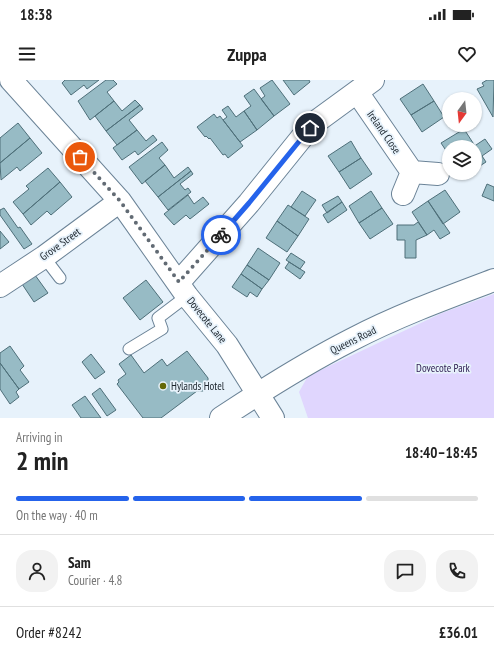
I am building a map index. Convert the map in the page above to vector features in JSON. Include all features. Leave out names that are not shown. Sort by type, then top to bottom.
[{"type":"street","name":"Dovecote Lane","points":[[11,80],[120,201],[183,289],[227,345],[273,418]]},
{"type":"street","name":"Ireland Close","points":[[365,86],[412,172]]},
{"type":"street","points":[[183,289],[249,203],[317,121],[365,86]]},
{"type":"street","points":[[403,194],[412,172],[438,174]]},
{"type":"street","name":"Grove Street","points":[[0,286],[120,201]]},
{"type":"street","name":"Queens Road","points":[[221,418],[301,367],[352,339],[413,311],[494,280]]},
{"type":"lane","points":[[44,256],[60,278]]},
{"type":"lane","points":[[129,349],[162,329],[158,318],[183,289]]},
{"type":"green space","name":"Dovecote Park","points":[[494,294],[494,418],[308,418],[299,392],[308,376],[442,313]]},
{"type":"building","points":[[65,80],[99,80],[87,89],[84,85],[71,95],[62,83]]},
{"type":"building","points":[[106,80],[113,80],[117,84],[107,92],[114,101],[90,120],[78,101]]},
{"type":"building","points":[[272,80],[290,104],[274,116],[261,99],[265,96],[260,88]]},
{"type":"building","points":[[283,80],[309,80],[310,82],[294,95]]},
{"type":"building","points":[[487,80],[494,80],[493,117],[482,98],[482,92],[479,92],[477,89],[484,86],[482,83]]},
{"type":"building","points":[[423,84],[434,101],[411,115],[400,99]]},
{"type":"building","points":[[254,89],[274,116],[257,130],[244,111],[251,106],[244,96]]},
{"type":"building","points":[[135,100],[140,105],[106,131],[95,116],[114,101],[122,111]]},
{"type":"building","points":[[434,101],[442,114],[442,118],[422,132],[411,115]]},
{"type":"building","points":[[140,105],[143,109],[129,120],[137,130],[117,145],[106,131]]},
{"type":"building","points":[[228,106],[236,117],[244,111],[257,130],[240,142],[223,120],[227,117],[222,110]]},
{"type":"building","points":[[214,114],[217,118],[220,116],[243,146],[228,158],[225,154],[223,155],[210,138],[205,137],[197,127]]},
{"type":"building","points":[[18,123],[30,138],[0,163],[0,138]]},
{"type":"building","points":[[137,130],[146,141],[153,135],[157,140],[138,155],[135,151],[122,160],[113,148]]},
{"type":"building","points":[[459,132],[466,132],[471,140],[446,140]]},
{"type":"building","points":[[30,138],[42,153],[20,171],[17,167],[1,180],[0,163]]},
{"type":"building","points":[[485,139],[492,149],[482,156],[482,141]]},
{"type":"building","points":[[351,141],[361,158],[339,172],[328,156]]},
{"type":"building","points":[[162,142],[168,150],[159,158],[165,165],[142,184],[129,167]]},
{"type":"building","points":[[482,156],[486,162],[482,165]]},
{"type":"building","points":[[361,158],[372,174],[350,189],[339,172]]},
{"type":"building","points":[[165,165],[174,178],[188,167],[191,171],[158,197],[145,181]]},
{"type":"building","points":[[48,168],[60,182],[23,214],[13,202],[29,189],[26,186]]},
{"type":"building","points":[[191,171],[193,174],[180,184],[185,190],[188,188],[191,192],[168,210],[158,197]]},
{"type":"building","points":[[60,182],[72,197],[51,215],[47,211],[31,225],[23,214]]},
{"type":"building","points":[[487,184],[494,187],[494,201],[482,196]]},
{"type":"building","points":[[445,190],[460,212],[443,224],[428,201]]},
{"type":"building","points":[[302,191],[316,200],[305,216],[291,207]]},
{"type":"building","points":[[371,191],[382,208],[359,223],[349,206]]},
{"type":"building","points":[[188,195],[194,204],[203,197],[209,204],[190,219],[186,215],[174,225],[164,214]]},
{"type":"building","points":[[338,196],[342,202],[327,213],[322,205]]},
{"type":"building","points":[[428,201],[450,233],[440,239],[434,230],[427,235],[412,212]]},
{"type":"building","points":[[342,202],[347,210],[328,223],[323,215]]},
{"type":"building","points":[[288,205],[309,219],[298,236],[277,221]]},
{"type":"building","points":[[4,208],[18,228],[20,227],[32,244],[24,249],[0,215],[0,210]]},
{"type":"building","points":[[382,208],[393,224],[370,239],[359,223]]},
{"type":"building","points":[[277,221],[298,236],[287,252],[266,238]]},
{"type":"building","points":[[418,222],[427,235],[416,240],[416,258],[405,258],[405,240],[397,240],[397,225],[414,225]]},
{"type":"building","points":[[0,231],[9,242],[0,249]]},
{"type":"building","points":[[258,248],[280,263],[269,280],[247,265]]},
{"type":"building","points":[[291,253],[305,262],[300,269],[286,260]]},
{"type":"building","points":[[289,262],[305,272],[300,279],[285,268]]},
{"type":"building","points":[[247,265],[269,280],[262,289],[241,274]]},
{"type":"building","points":[[241,274],[262,289],[257,297],[250,292],[247,297],[232,287]]},
{"type":"building","points":[[35,275],[48,293],[34,302],[22,284]]},
{"type":"building","points":[[146,280],[163,302],[140,320],[123,298]]},
{"type":"building","points":[[10,346],[24,366],[20,370],[29,382],[19,389],[0,363],[0,353]]},
{"type":"building","name":"Hylands Hotel","points":[[187,351],[208,378],[208,387],[203,391],[197,391],[161,418],[143,418],[117,384],[119,382],[118,380],[126,374],[119,364],[131,355],[144,373],[162,359],[167,366]]},
{"type":"building","points":[[91,354],[105,372],[95,379],[82,362]]},
{"type":"building","points":[[0,363],[19,389],[16,392],[19,397],[10,404],[0,389]]},
{"type":"building","points":[[100,388],[116,410],[107,416],[92,394]]},
{"type":"building","points":[[85,396],[101,418],[81,418],[72,405]]},
{"type":"way so far","points":[[80,157],[120,201],[179,282],[221,235]]},
{"type":"place","name":"Hylands Hotel","points":[[163,386]]},
{"type":"route","points":[[221,235],[310,128]]}]
